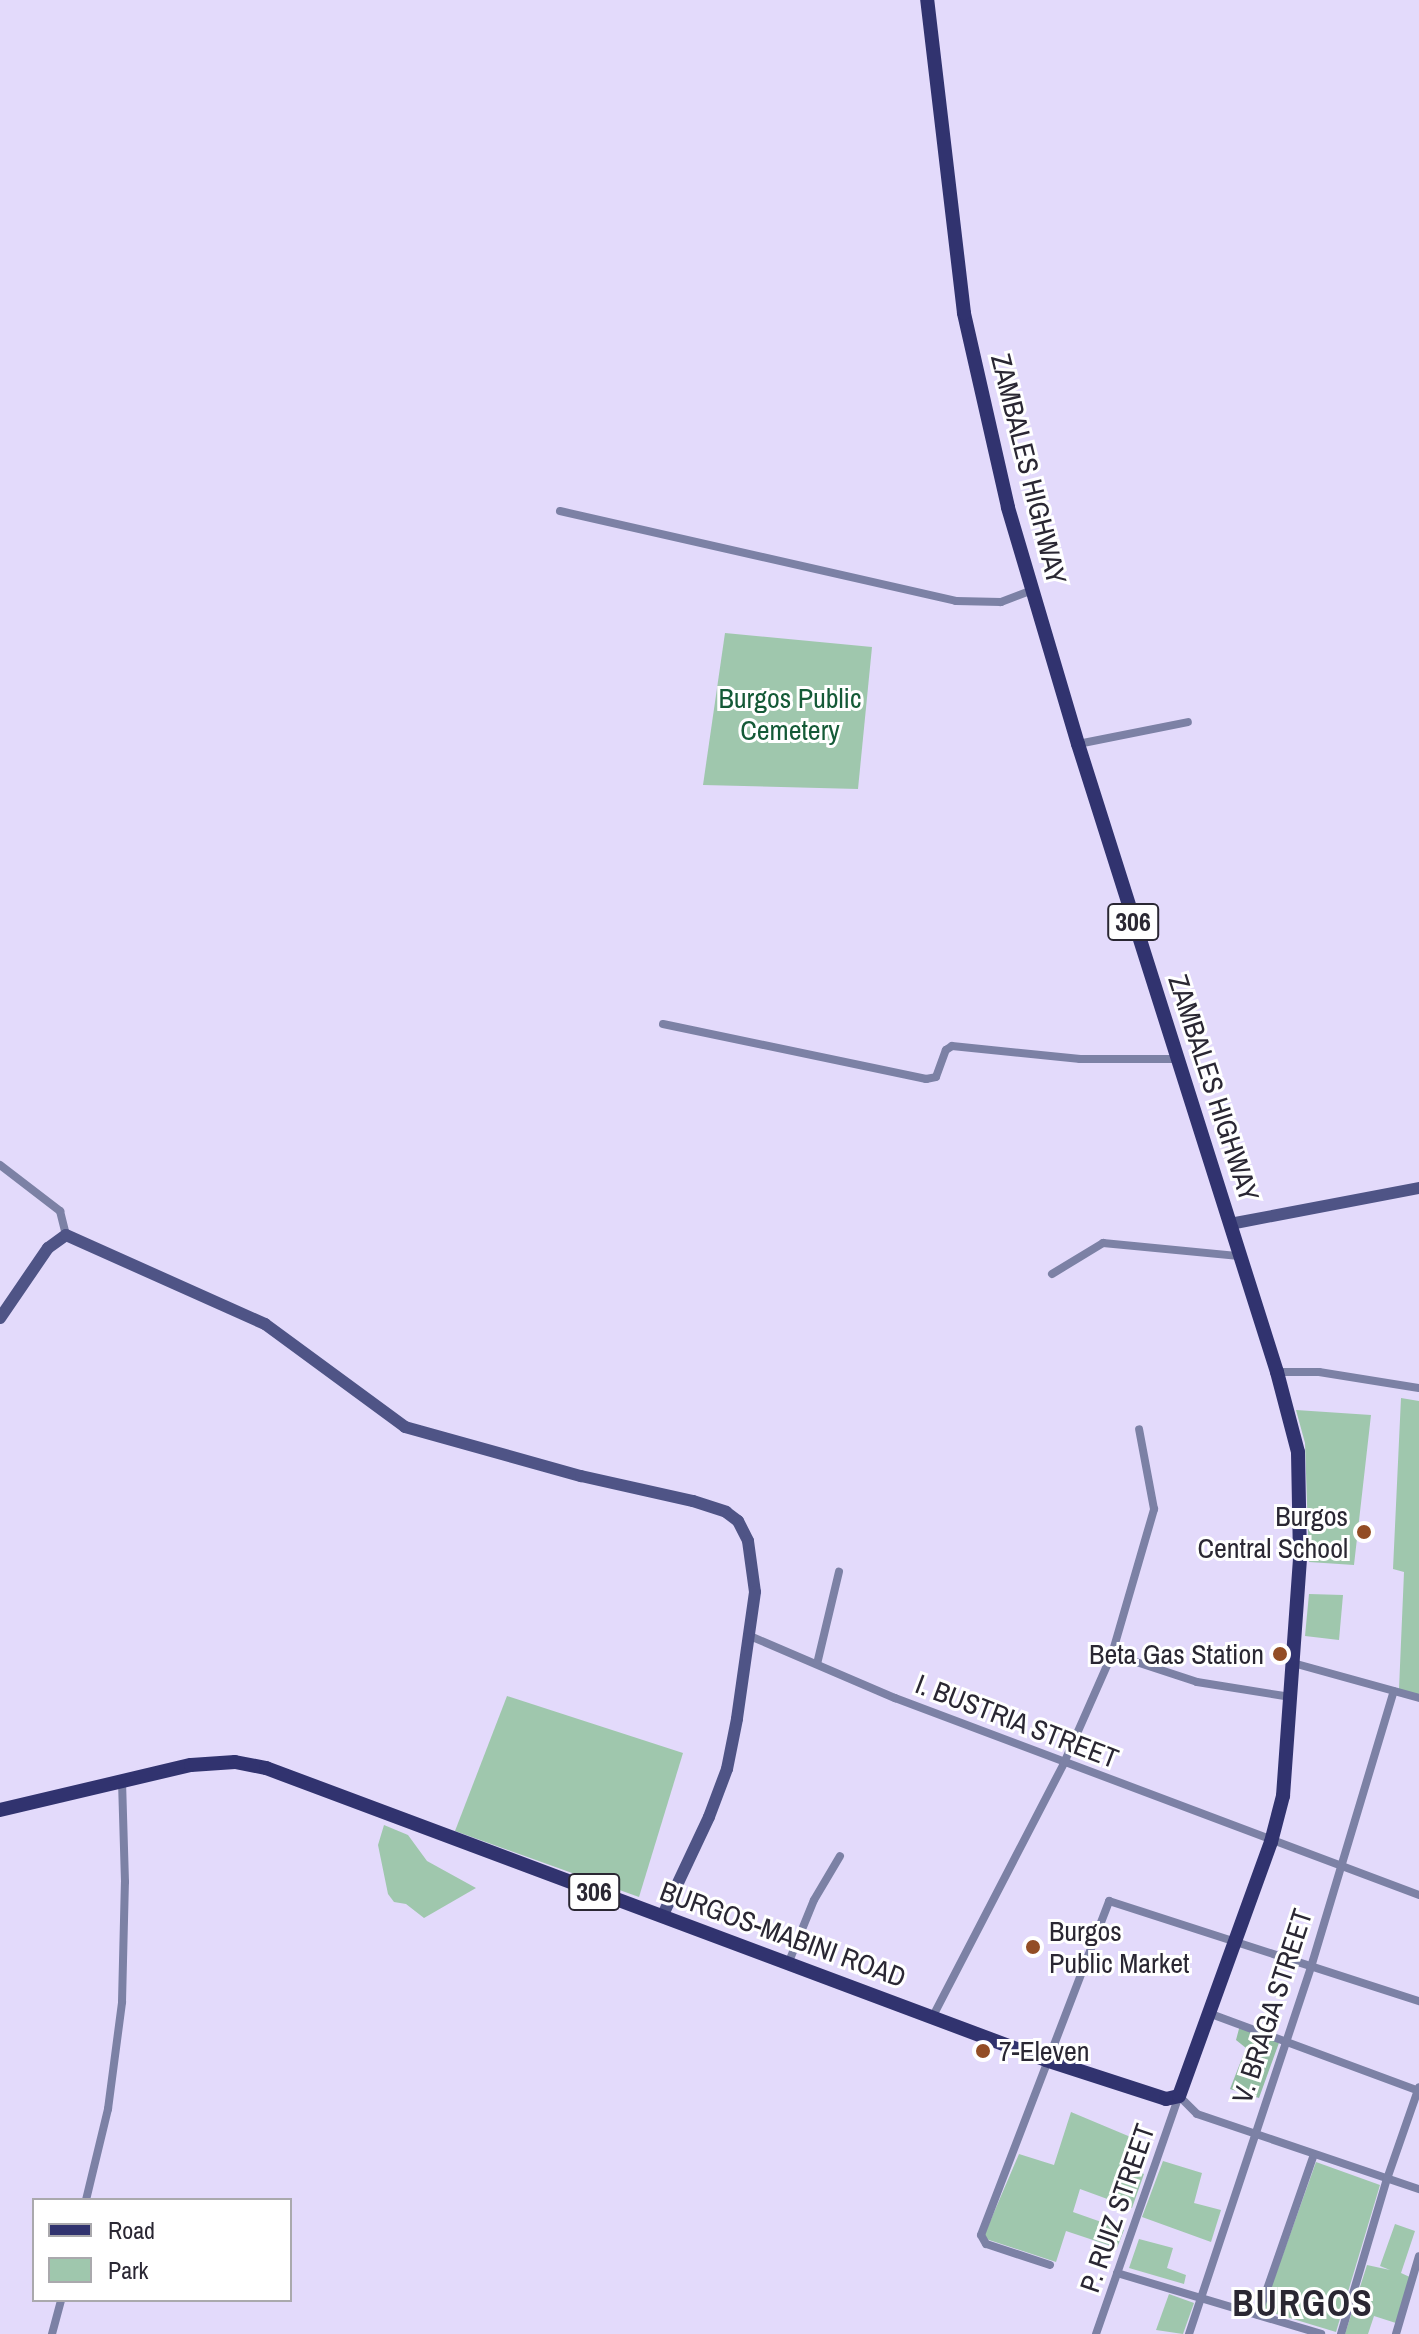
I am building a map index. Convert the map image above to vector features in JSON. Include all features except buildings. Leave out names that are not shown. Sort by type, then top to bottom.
[{"type":"main road","name":"ZAMBALES HIGHWAY","points":[[927,0],[964,313],[1008,507],[1078,744],[1277,1372],[1298,1452],[1301,1493],[1283,1796],[1271,1842],[1179,2096]]},
{"type":"main road","name":"BURGOS-MABINI ROAD","points":[[0,1810],[191,1765],[235,1762],[266,1768],[1046,2060],[1166,2099],[1179,2096]]},
{"type":"street","points":[[560,511],[956,601],[1001,602],[1032,590]]},
{"type":"street","points":[[1078,744],[1188,722]]},
{"type":"street","points":[[663,1024],[926,1079],[936,1077],[946,1050],[952,1046],[1080,1059],[1176,1059]]},
{"type":"street","points":[[0,1165],[60,1211],[66,1235]]},
{"type":"street","points":[[1230,1224],[1419,1188]]},
{"type":"street","points":[[0,1318],[48,1248],[66,1235]]},
{"type":"street","points":[[66,1235],[265,1324],[405,1427],[726,1512],[738,1521],[748,1541],[755,1592],[727,1769],[709,1817],[662,1917]]},
{"type":"street","points":[[1052,1274],[1103,1243],[1239,1256]]},
{"type":"street","points":[[1277,1372],[1319,1372],[1419,1388]]},
{"type":"street","points":[[933,2016],[1064,1763],[1112,1654],[1154,1509],[1139,1429]]},
{"type":"street","points":[[817,1664],[839,1572]]},
{"type":"street","name":"I. BUSTRIA STREET","points":[[750,1636],[895,1698],[1271,1842],[1419,1895]]},
{"type":"street","points":[[1112,1654],[1197,1682],[1291,1697]]},
{"type":"street","points":[[1293,1663],[1419,1698]]},
{"type":"street","name":"V. BRAGA STREET","points":[[1189,2334],[1311,1967],[1394,1691]]},
{"type":"street","points":[[86,2198],[110,2094],[122,2002],[125,1882],[122,1782]]},
{"type":"street","points":[[788,1964],[814,1900],[840,1856]]},
{"type":"street","points":[[1050,2265],[986,2244],[981,2235],[1109,1901],[1117,1901],[1419,2001]]},
{"type":"street","points":[[1211,2014],[1419,2090],[1387,2179],[1341,2334]]},
{"type":"street","points":[[1179,2096],[1197,2114],[1419,2189]]},
{"type":"street","name":"P. RUIZ STREET","points":[[1096,2334],[1179,2096]]},
{"type":"street","points":[[1258,2315],[1314,2154]]},
{"type":"street","points":[[1396,2334],[1419,2256]]},
{"type":"street","points":[[1117,2273],[1321,2334]]},
{"type":"street","points":[[52,2334],[60,2302]]},
{"type":"green space","name":"Burgos Public Cemetery","points":[[725,633],[872,647],[858,789],[703,785]]},
{"type":"green space","points":[[1401,1398],[1419,1401],[1419,1695],[1399,1689],[1404,1572],[1393,1569]]},
{"type":"green space","points":[[1296,1410],[1371,1415],[1354,1565],[1309,1562],[1305,1443]]},
{"type":"green space","points":[[1309,1594],[1343,1595],[1339,1640],[1305,1636]]},
{"type":"green space","points":[[507,1696],[683,1753],[639,1897],[455,1831]]},
{"type":"green space","points":[[384,1825],[408,1835],[427,1861],[476,1888],[424,1918],[406,1904],[394,1902],[388,1894],[378,1845]]},
{"type":"green space","points":[[1240,2025],[1280,2040],[1259,2098],[1230,2089],[1246,2048],[1236,2040]]},
{"type":"green space","points":[[1071,2112],[1133,2138],[1124,2164],[1144,2174],[1132,2208],[1080,2189],[1073,2212],[1124,2230],[1117,2248],[1066,2231],[1056,2262],[983,2238],[1019,2154],[1054,2165]]},
{"type":"green space","points":[[1163,2161],[1202,2173],[1194,2203],[1221,2210],[1211,2242],[1142,2217]]},
{"type":"green space","points":[[1316,2162],[1380,2185],[1336,2332],[1263,2310]]},
{"type":"green space","points":[[1395,2224],[1415,2231],[1401,2273],[1412,2278],[1399,2324],[1374,2316],[1368,2334],[1345,2334],[1367,2265],[1390,2270],[1380,2266]]},
{"type":"green space","points":[[1139,2239],[1173,2248],[1167,2268],[1186,2275],[1184,2284],[1129,2268]]},
{"type":"green space","points":[[1169,2294],[1194,2303],[1183,2334],[1156,2330]]},
{"type":"place","name":"Burgos Central School","points":[[1364,1532]]},
{"type":"place","name":"Beta Gas Station","points":[[1280,1654]]},
{"type":"place","name":"Burgos Public Market","points":[[1033,1947]]},
{"type":"place","name":"7-Eleven","points":[[983,2051]]},
{"type":"district","name":"BURGOS","points":[[1303,2304]]}]
